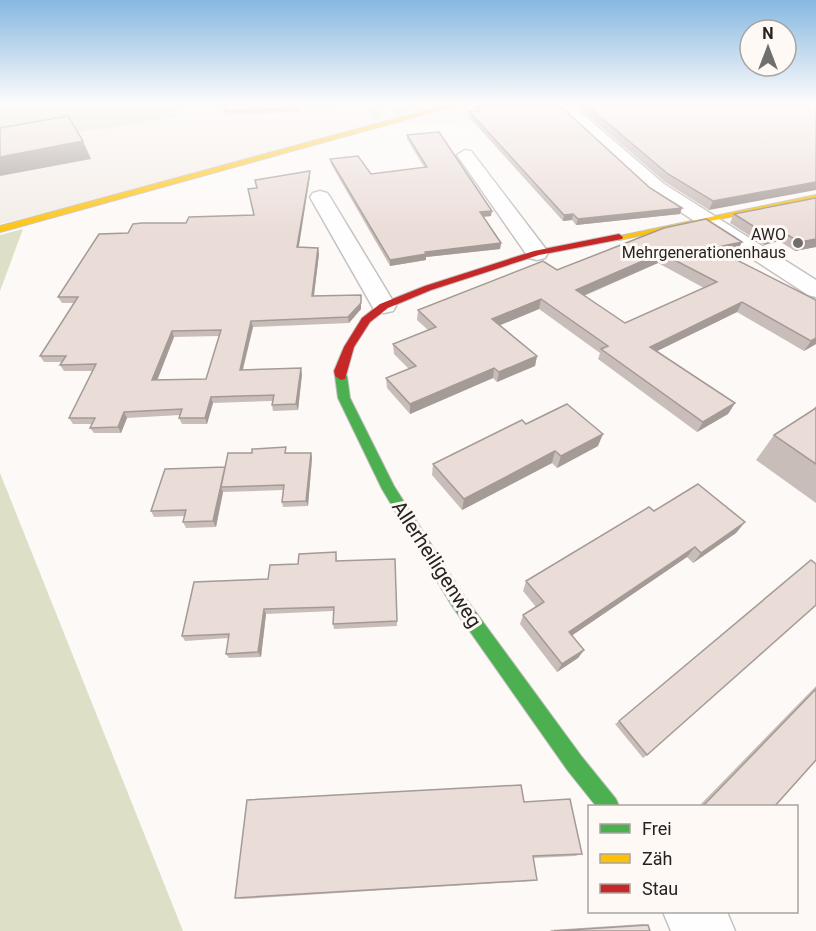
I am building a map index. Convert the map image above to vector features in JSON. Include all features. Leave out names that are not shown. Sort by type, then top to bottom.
[{"type":"street","points":[[0,229],[299,147]]},
{"type":"street","points":[[611,147],[657,188],[816,290]]},
{"type":"street","points":[[465,155],[537,253]]},
{"type":"street","points":[[320,197],[384,306]]},
{"type":"street","name":"Allerheiligenweg","points":[[607,805],[575,764],[458,601],[389,489],[344,398],[340,371],[349,347],[366,320],[384,306],[428,288],[537,253],[702,218],[816,197]]},
{"type":"street","points":[[692,913],[706,931]]},
{"type":"shaded area","points":[[0,147],[305,147],[0,224]]},
{"type":"green space","points":[[23,229],[0,291],[0,235]]},
{"type":"green space","points":[[0,473],[183,931],[0,931]]},
{"type":"building","points":[[0,147],[50,147],[0,157]]},
{"type":"building","points":[[415,147],[449,147],[492,211],[480,212],[501,243],[425,252],[426,254],[390,260],[330,159],[358,156],[371,174],[427,167]]},
{"type":"building","points":[[502,147],[606,147],[650,188],[682,208],[578,219],[573,214],[564,215]]},
{"type":"building","points":[[637,147],[816,147],[816,182],[713,201],[668,174]]},
{"type":"building","points":[[310,171],[297,247],[318,248],[312,296],[361,295],[361,303],[348,317],[251,321],[240,370],[301,368],[296,404],[272,405],[274,395],[211,397],[205,418],[179,418],[182,409],[124,412],[118,427],[90,428],[95,418],[69,418],[96,364],[60,365],[66,356],[40,356],[78,297],[58,297],[99,234],[128,233],[133,224],[186,223],[189,217],[254,215],[248,189],[257,188],[255,180]],"holes":[[[221,330],[206,379],[152,380],[172,331]]]},
{"type":"building","points":[[816,198],[816,239],[800,242],[784,233],[769,236],[734,214]]},
{"type":"building","points":[[706,219],[742,242],[713,248],[816,300],[816,338],[811,341],[742,302],[650,347],[735,403],[703,422],[601,349],[608,346],[541,299],[492,319],[537,356],[499,372],[494,368],[410,404],[386,378],[416,366],[393,344],[436,327],[418,310],[543,261],[557,270],[664,228]],"holes":[[[661,253],[717,282],[625,323],[576,290]]]},
{"type":"building","points":[[567,404],[603,434],[561,456],[555,451],[464,499],[433,464],[522,420],[526,424]]},
{"type":"building","points":[[816,408],[816,464],[774,435]]},
{"type":"building","points":[[286,447],[285,453],[311,453],[306,501],[282,502],[284,485],[221,487],[228,453],[252,453],[252,449]]},
{"type":"building","points":[[225,467],[213,521],[183,522],[186,510],[151,511],[165,469]]},
{"type":"building","points":[[698,484],[745,522],[701,553],[695,547],[569,632],[584,650],[562,664],[523,615],[544,602],[526,581],[649,507],[654,511]]},
{"type":"building","points":[[336,552],[336,561],[395,559],[397,621],[333,624],[334,607],[264,609],[258,652],[226,654],[229,634],[182,636],[194,582],[268,579],[270,565],[298,564],[299,554]]},
{"type":"building","points":[[811,560],[816,564],[816,605],[647,755],[619,721]]},
{"type":"building","points":[[816,689],[816,760],[776,805],[704,805]]},
{"type":"building","points":[[521,785],[524,802],[570,799],[582,854],[533,856],[537,880],[235,898],[247,800]]},
{"type":"building","points":[[648,925],[650,931],[554,931]]},
{"type":"traffic: fast","points":[[341,376],[344,398],[389,489],[458,601],[575,764],[608,805]]},
{"type":"traffic: slow","points":[[0,229],[299,147]]},
{"type":"traffic: slow","points":[[619,237],[816,197]]},
{"type":"traffic: jam","points":[[341,376],[340,371],[349,347],[366,320],[384,306],[428,288],[537,253],[619,237]]},
{"type":"place","name":"AWO Mehrgenerationenhaus","points":[[798,243]]}]
